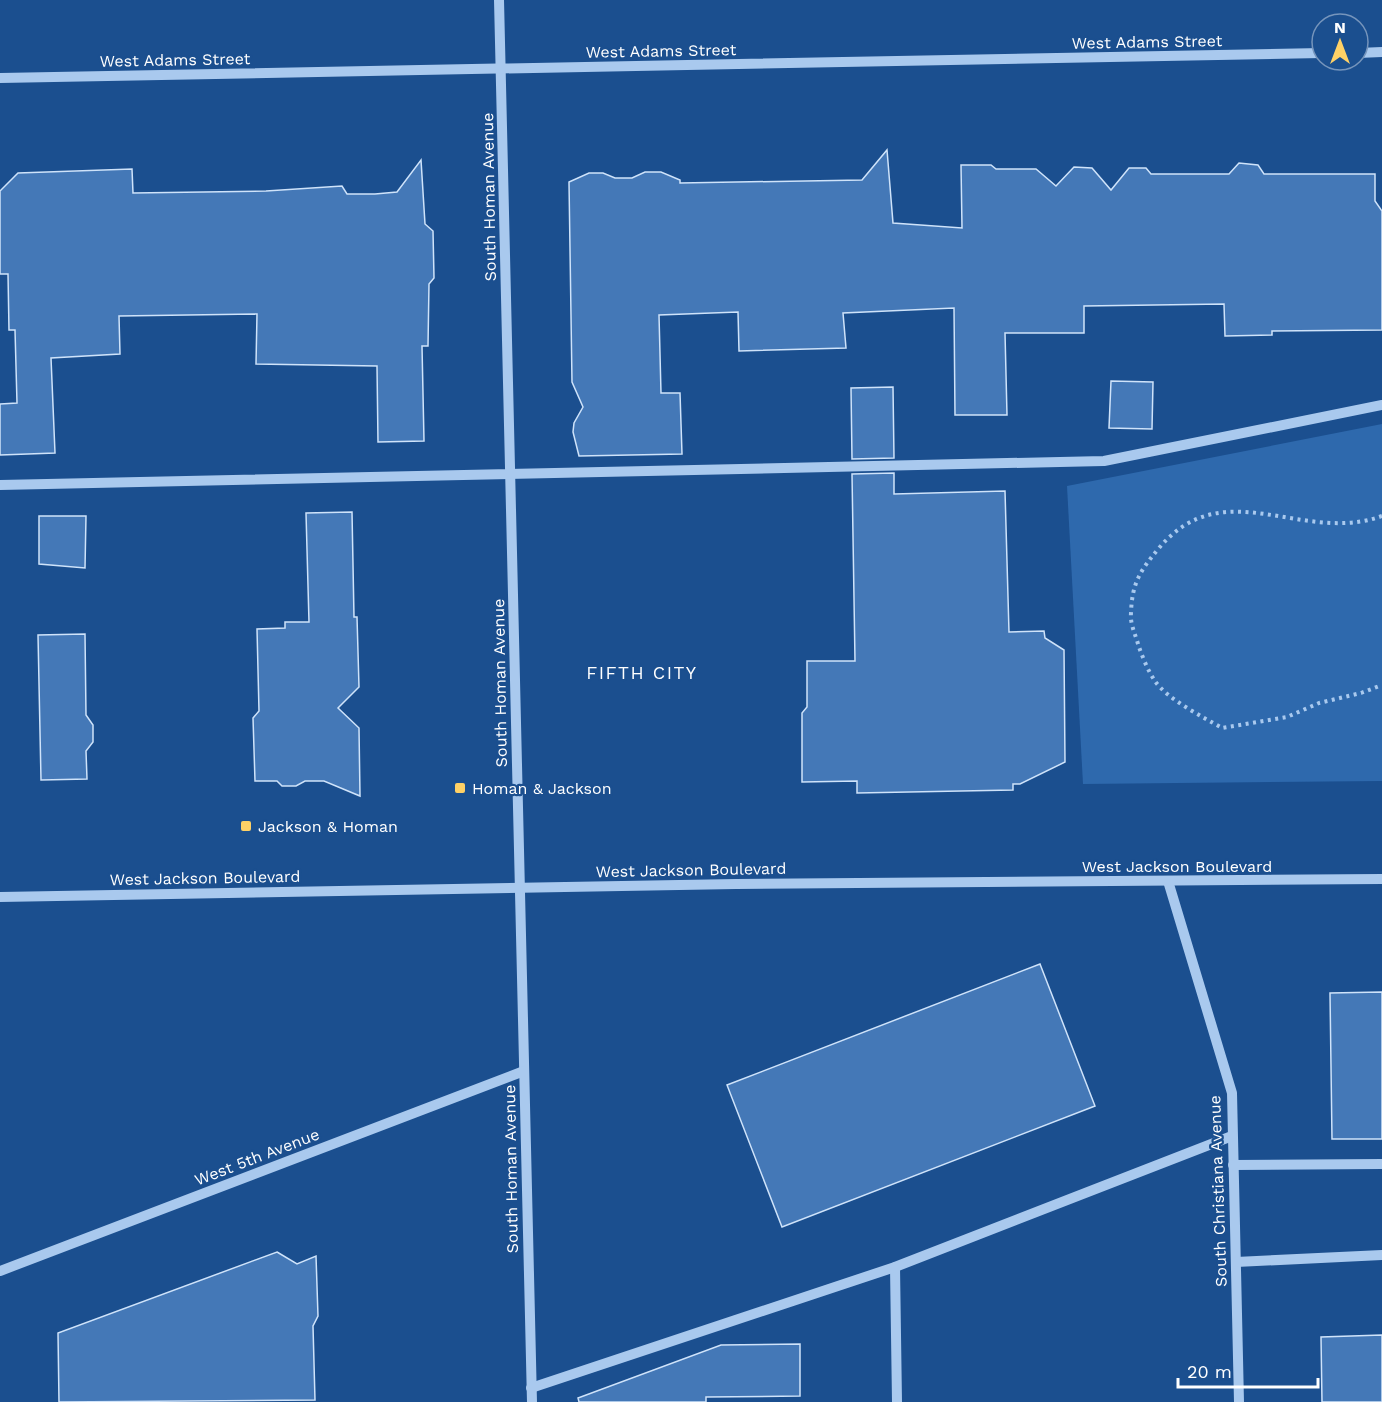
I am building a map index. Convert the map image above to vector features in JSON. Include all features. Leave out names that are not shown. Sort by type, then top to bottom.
[{"type":"street","name":"South Homan Avenue","points":[[499,0],[532,1402]]},
{"type":"street","name":"West Adams Street","points":[[0,78],[1310,53]]},
{"type":"street","points":[[0,484],[1104,461],[1382,405]]},
{"type":"street","name":"West Jackson Boulevard","points":[[0,897],[520,887],[1382,879]]},
{"type":"street","name":"South Christiana Avenue","points":[[1168,881],[1232,1093],[1239,1402]]},
{"type":"street","name":"West 5th Avenue","points":[[0,1271],[524,1071]]},
{"type":"street","points":[[531,1388],[894,1267],[1232,1136]]},
{"type":"street","points":[[1233,1166],[1382,1164]]},
{"type":"street","points":[[1236,1262],[1382,1255]]},
{"type":"street","points":[[894,1267],[897,1402]]},
{"type":"path","points":[[1382,516],[1364,522],[1332,525],[1254,511],[1222,511],[1187,522],[1167,539],[1136,578],[1130,621],[1155,683],[1185,706],[1222,729],[1287,717],[1319,703],[1382,685]]},
{"type":"shaded area","points":[[1382,424],[1382,781],[1083,784],[1067,486]]},
{"type":"building","points":[[887,150],[893,223],[962,228],[961,165],[991,165],[996,169],[1036,169],[1056,186],[1074,167],[1092,168],[1111,190],[1129,168],[1146,168],[1151,174],[1229,174],[1239,163],[1258,165],[1264,174],[1375,174],[1375,201],[1382,211],[1382,330],[1272,331],[1272,335],[1225,336],[1224,304],[1084,306],[1084,333],[1005,333],[1007,415],[955,415],[954,308],[843,313],[846,348],[739,351],[738,312],[659,315],[661,393],[680,393],[682,454],[579,456],[573,432],[574,423],[583,407],[572,382],[569,182],[589,173],[603,173],[615,178],[632,178],[645,172],[661,172],[680,180],[680,183],[862,180]]},
{"type":"building","points":[[421,160],[425,224],[433,231],[434,278],[429,284],[428,346],[422,346],[424,441],[378,442],[377,366],[256,364],[257,314],[119,316],[120,354],[51,358],[55,453],[0,455],[0,404],[17,403],[15,330],[9,330],[8,274],[0,274],[0,191],[18,173],[132,169],[133,193],[266,191],[342,186],[347,194],[375,194],[397,192]]},
{"type":"building","points":[[1111,381],[1153,382],[1152,429],[1109,428]]},
{"type":"building","points":[[893,387],[894,458],[852,459],[851,388]]},
{"type":"building","points":[[894,473],[894,494],[1005,491],[1009,632],[1044,631],[1045,638],[1064,650],[1065,762],[1020,784],[1013,784],[1013,790],[857,793],[857,781],[802,782],[802,713],[807,707],[807,661],[855,661],[852,474]]},
{"type":"building","points":[[352,512],[354,617],[357,617],[359,687],[338,708],[359,728],[360,796],[324,781],[305,781],[296,786],[282,786],[277,781],[255,781],[253,718],[259,711],[257,629],[285,628],[285,622],[309,622],[306,513]]},
{"type":"building","points":[[39,516],[86,516],[85,568],[39,564]]},
{"type":"building","points":[[85,634],[86,715],[93,725],[93,742],[86,751],[87,779],[41,780],[38,635]]},
{"type":"building","points":[[1040,964],[1095,1106],[782,1227],[727,1085]]},
{"type":"building","points":[[1382,992],[1382,1139],[1332,1139],[1330,993]]},
{"type":"building","points":[[277,1252],[297,1264],[316,1256],[318,1316],[313,1326],[315,1400],[59,1402],[58,1333]]},
{"type":"building","points":[[1382,1335],[1382,1402],[1322,1402],[1321,1337]]},
{"type":"building","points":[[800,1344],[800,1396],[706,1397],[706,1402],[579,1402],[578,1398],[721,1345]]},
{"type":"place","name":"Homan & Jackson","points":[[460,788]]},
{"type":"place","name":"Jackson & Homan","points":[[246,826]]},
{"type":"district","name":"FIFTH CITY","points":[[642,672]]}]
